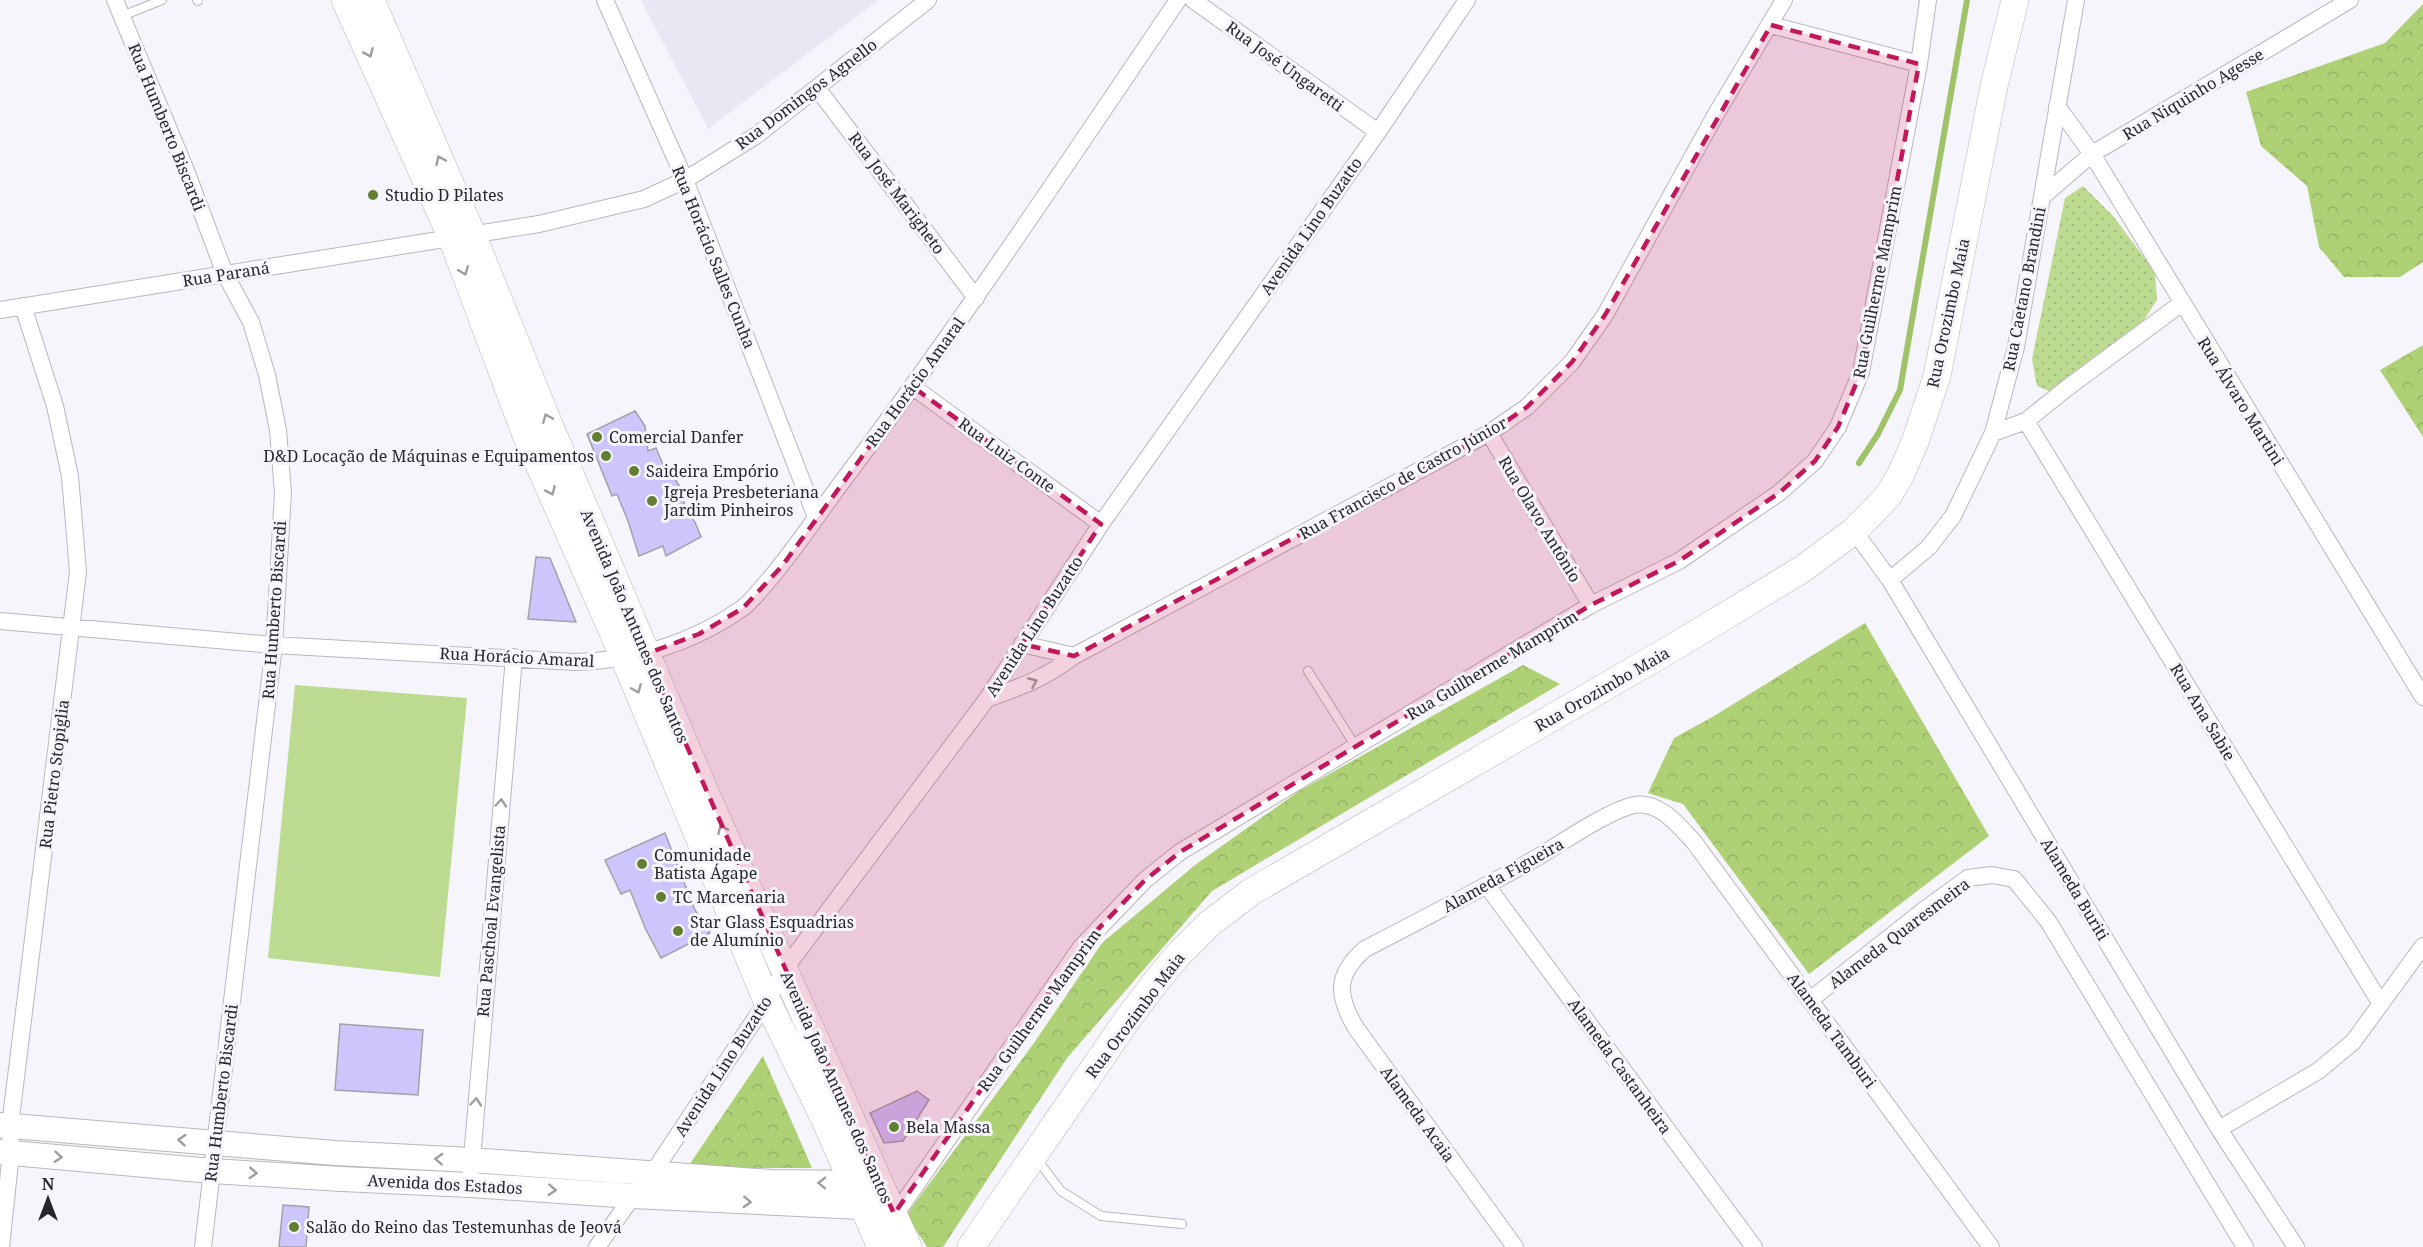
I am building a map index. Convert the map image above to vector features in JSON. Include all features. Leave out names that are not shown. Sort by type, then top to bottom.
[{"type":"main road","name":"Avenida João Antunes dos Santos","points":[[345,0],[462,236]]},
{"type":"main road","name":"Avenida João Antunes dos Santos","points":[[371,0],[462,236],[526,435],[635,655],[784,970],[908,1247]]},
{"type":"main road","name":"Rua Orozimbo Maia","points":[[970,1247],[1133,1012],[1178,955],[1209,924],[1251,892],[1781,583],[1854,531],[1888,496],[1915,442],[1937,376],[1994,86],[2015,0]]},
{"type":"main road","name":"Avenida João Antunes dos Santos","points":[[635,655],[767,1001],[826,1122],[880,1247]]},
{"type":"main road","name":"Avenida dos Estados","points":[[5,1126],[335,1153],[471,1160],[771,1182],[857,1195],[893,1211]]},
{"type":"main road","name":"Avenida dos Estados","points":[[5,1152],[212,1171],[633,1196],[857,1195],[881,1184]]},
{"type":"street","name":"Rua Humberto Biscardi","points":[[115,0],[185,168],[225,273],[251,322],[267,375],[278,430],[283,493],[274,645],[203,1247]]},
{"type":"street","name":"Rua Horácio Salles Cunha","points":[[604,0],[685,180],[816,517]]},
{"type":"street","name":"Rua Domingos Agnello","points":[[462,236],[539,224],[605,209],[644,199],[685,180],[757,135],[928,0]]},
{"type":"street","name":"Rua Horácio Amaral","points":[[0,621],[274,645],[603,661],[635,655],[699,634],[743,608],[782,566],[976,298],[1178,0]]},
{"type":"street","name":"Rua José Ungaretti","points":[[1192,0],[1377,132]]},
{"type":"street","name":"Avenida Lino Buzatto","points":[[597,1247],[633,1196],[652,1174],[767,1001],[784,970],[987,699],[1101,524],[1377,132],[1467,0]]},
{"type":"street","name":"Rua Francisco de Castro Júnior","points":[[987,699],[1033,683],[1074,656],[1489,433],[1527,407],[1572,362],[1605,315],[1716,114],[1784,0]]},
{"type":"street","name":"Rua Guilherme Mamprim","points":[[880,1247],[893,1211],[1081,947],[1145,880],[1180,852],[1592,605],[1679,561],[1750,514],[1815,461],[1838,428],[1861,372],[1919,64],[1928,0]]},
{"type":"street","name":"Rua Caetano Brandini","points":[[1890,580],[1929,547],[1953,516],[1993,433],[2016,346],[2076,0]]},
{"type":"street","name":"Rua Niquinho Agesse","points":[[2042,197],[2092,154],[2350,0]]},
{"type":"street","points":[[1771,25],[1919,64]]},
{"type":"street","name":"Rua José Marigheto","points":[[817,88],[976,298]]},
{"type":"street","name":"Rua Álvaro Martini","points":[[2057,106],[2092,154],[2423,697]]},
{"type":"street","name":"Rua Paraná","points":[[0,310],[462,236]]},
{"type":"street","points":[[1993,433],[2026,421],[2182,303]]},
{"type":"street","name":"Rua Pietro Stopiglia","points":[[1,1247],[5,1126],[78,572],[70,476],[56,406],[23,306]]},
{"type":"street","name":"Rua Luiz Conte","points":[[913,387],[1101,524]]},
{"type":"street","name":"Rua Ana Sabie","points":[[2026,421],[2381,1004]]},
{"type":"street","name":"Rua Olavo Antônio","points":[[1489,433],[1592,605]]},
{"type":"street","name":"Alameda Buriti","points":[[1854,531],[1890,580],[2219,1129],[2296,1247]]},
{"type":"street","points":[[1022,644],[1074,656]]},
{"type":"street","name":"Rua Paschoal Evangelista","points":[[470,1185],[514,657]]},
{"type":"street","name":"Alameda Figueira","points":[[1344,972],[1365,950],[1487,886],[1607,817],[1636,804],[1653,808],[1670,816]]},
{"type":"street","name":"Alameda Tamburi","points":[[1670,816],[1694,842],[1992,1247]]},
{"type":"street","name":"Alameda Quaresmeira","points":[[1810,1000],[1968,878],[1992,875],[2014,879],[2048,921],[2245,1247]]},
{"type":"street","name":"Alameda Castanheira","points":[[1487,886],[1754,1247]]},
{"type":"street","points":[[2219,1129],[2318,1071],[2353,1042],[2423,946]]},
{"type":"street","name":"Alameda Acaia","points":[[1344,972],[1342,993],[1345,1010],[1356,1028],[1515,1247]]},
{"type":"lane","points":[[122,16],[162,0]]},
{"type":"lane","points":[[1308,670],[1356,747]]},
{"type":"lane","points":[[1034,1155],[1060,1191],[1101,1216],[1182,1224]]},
{"type":"highlighted area","points":[[1771,25],[1919,64],[1861,372],[1838,427],[1815,461],[1779,493],[1679,561],[1591,605],[1180,852],[1145,880],[1081,947],[894,1214],[646,654],[699,634],[743,608],[782,566],[913,387],[1101,524],[1022,644],[1074,656],[1489,433],[1527,407],[1572,362],[1605,315]]},
{"type":"shaded area","points":[[641,0],[879,0],[708,129]]},
{"type":"green space","points":[[2423,4],[2423,262],[2400,277],[2344,277],[2319,247],[2307,186],[2261,146],[2246,92],[2385,43]]},
{"type":"green space","points":[[2083,186],[2113,216],[2155,272],[2157,300],[2138,329],[2051,392],[2037,386],[2032,359],[2065,198]]},
{"type":"green space","points":[[2423,345],[2423,437],[2380,370]]},
{"type":"green space","points":[[1865,623],[1989,836],[1809,974],[1683,804],[1648,793],[1674,738]]},
{"type":"green space","points":[[1523,665],[1560,684],[1212,891],[1067,1058],[943,1247],[927,1247],[906,1215],[1034,1043],[1102,943],[1195,865],[1299,791]]},
{"type":"green space","points":[[295,685],[467,698],[440,977],[268,958]]},
{"type":"green space","points":[[763,1056],[812,1168],[687,1168]]},
{"type":"building","points":[[635,411],[645,426],[648,451],[656,448],[667,474],[671,472],[680,487],[686,510],[695,522],[701,537],[666,556],[663,546],[639,556],[617,494],[612,496],[587,434]]},
{"type":"building","points":[[536,557],[550,558],[576,622],[528,619]]},
{"type":"building","points":[[665,833],[695,910],[710,933],[661,958],[646,930],[630,890],[621,894],[605,860]]},
{"type":"building","points":[[340,1024],[423,1030],[418,1095],[335,1090]]},
{"type":"building","name":"Bela Massa","points":[[917,1091],[929,1100],[903,1141],[884,1143],[870,1113]]},
{"type":"building","name":"Salão do Reino das Testemunhas de Jeová","points":[[283,1205],[309,1207],[306,1247],[279,1247]]},
{"type":"waterway","points":[[1859,463],[1878,434],[1900,390],[1967,0]]},
{"type":"place","name":"Studio D Pilates","points":[[373,195]]},
{"type":"place","name":"Comercial Danfer","points":[[597,437]]},
{"type":"place","name":"D&D Locação de Máquinas e Equipamentos","points":[[606,456]]},
{"type":"place","name":"Saideira Empório","points":[[634,471]]},
{"type":"place","name":"Igreja Presbeteriana Jardim Pinheiros","points":[[652,501]]},
{"type":"place","name":"Comunidade Batista Ágape","points":[[642,864]]},
{"type":"place","name":"TC Marcenaria","points":[[661,897]]},
{"type":"place","name":"Star Glass Esquadrias de Alumínio","points":[[678,931]]},
{"type":"place","name":"Bela Massa","points":[[894,1127]]},
{"type":"place","name":"Salão do Reino das Testemunhas de Jeová","points":[[294,1227]]}]
